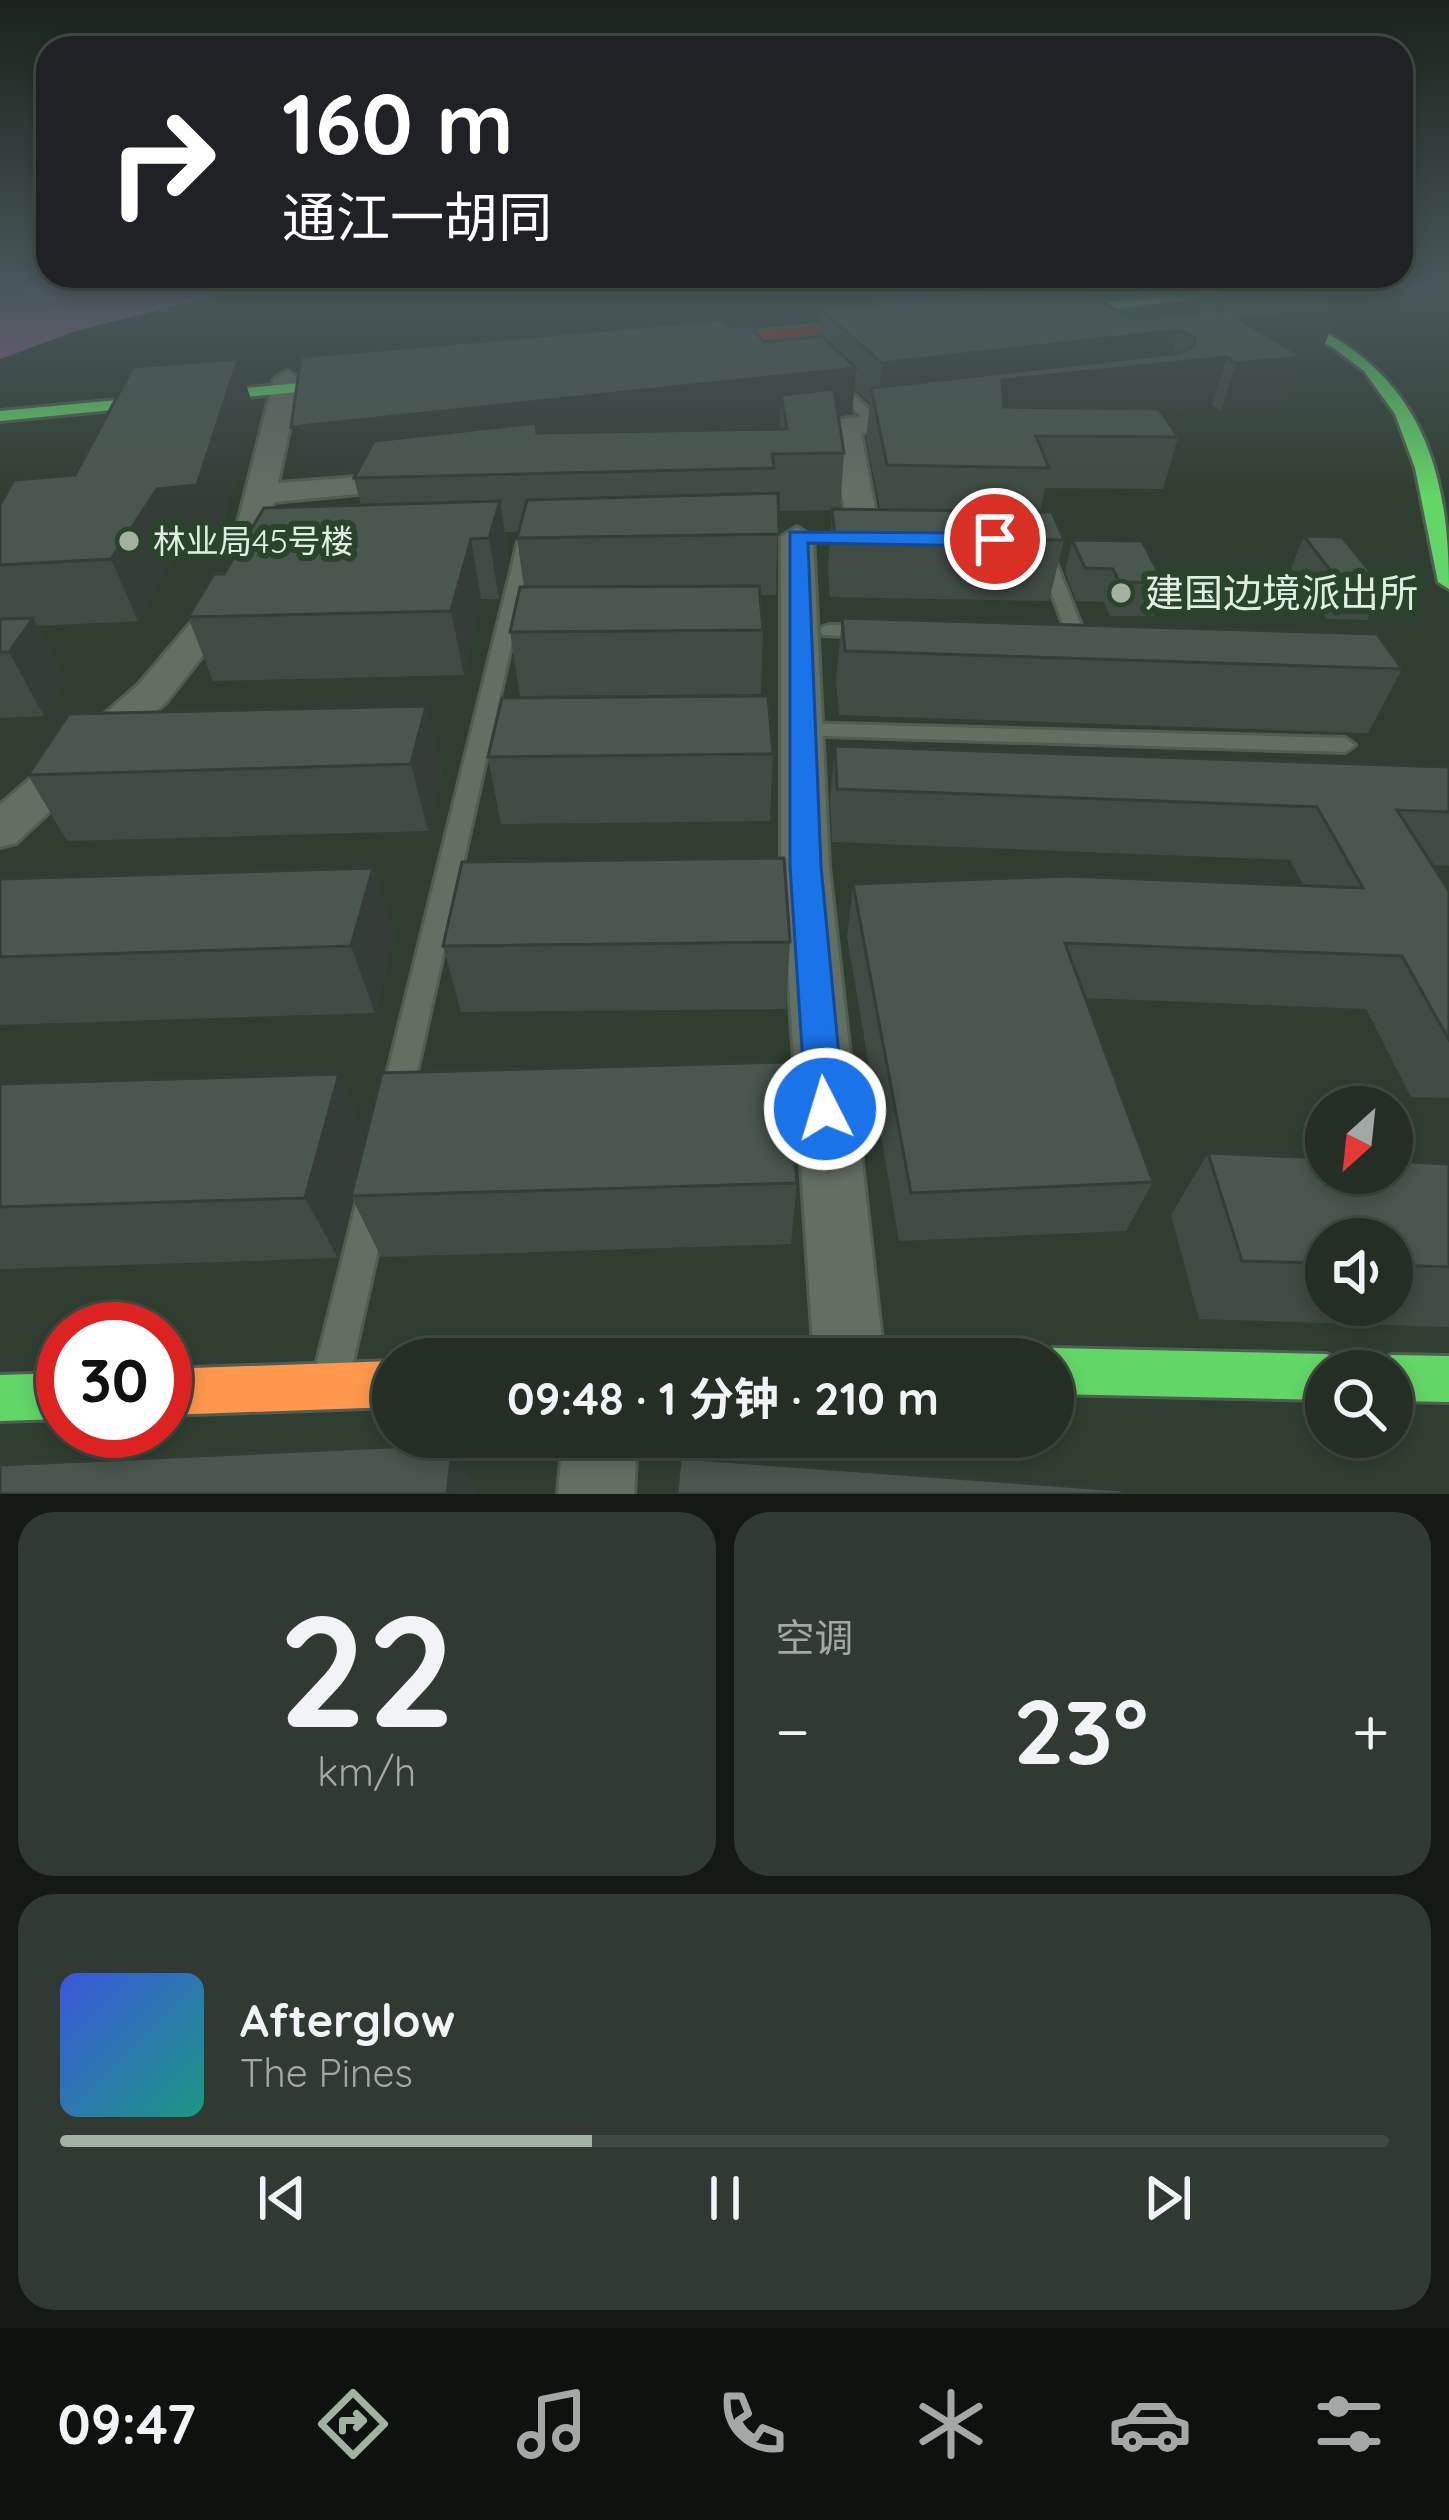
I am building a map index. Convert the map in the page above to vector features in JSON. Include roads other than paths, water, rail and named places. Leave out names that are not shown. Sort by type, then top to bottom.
[{"type":"main road","points":[[1357,360],[1394,395],[1409,430],[1449,582]]},
{"type":"main road","points":[[1367,365],[1371,360]]},
{"type":"main road","points":[[0,412],[415,373]]},
{"type":"main road","points":[[1074,1371],[1305,1377]]},
{"type":"main road","points":[[1413,1378],[1449,1379]]},
{"type":"main road","points":[[192,1391],[372,1385]]},
{"type":"main road","points":[[0,1398],[36,1397]]},
{"type":"street","points":[[0,831],[194,649],[252,560],[260,494],[285,384]]},
{"type":"street","points":[[754,439],[953,413]]},
{"type":"street","points":[[860,424],[864,536]]},
{"type":"street","points":[[260,494],[428,479]]},
{"type":"street","points":[[847,1338],[807,889],[786,537],[908,537]]},
{"type":"street","points":[[481,544],[537,542]]},
{"type":"street","points":[[596,1494],[599,1458]]},
{"type":"lane","points":[[824,373],[860,424]]},
{"type":"lane","points":[[1028,540],[1076,635],[1031,634]]},
{"type":"lane","points":[[388,1135],[537,542]]},
{"type":"lane","points":[[830,631],[897,632]]},
{"type":"lane","points":[[800,730],[1345,746]]},
{"type":"lane","points":[[329,1386],[377,1181]]},
{"type":"place","name":"林业局45号楼","points":[[129,541]]},
{"type":"place","name":"建国边境派出所","points":[[1121,593]]}]
